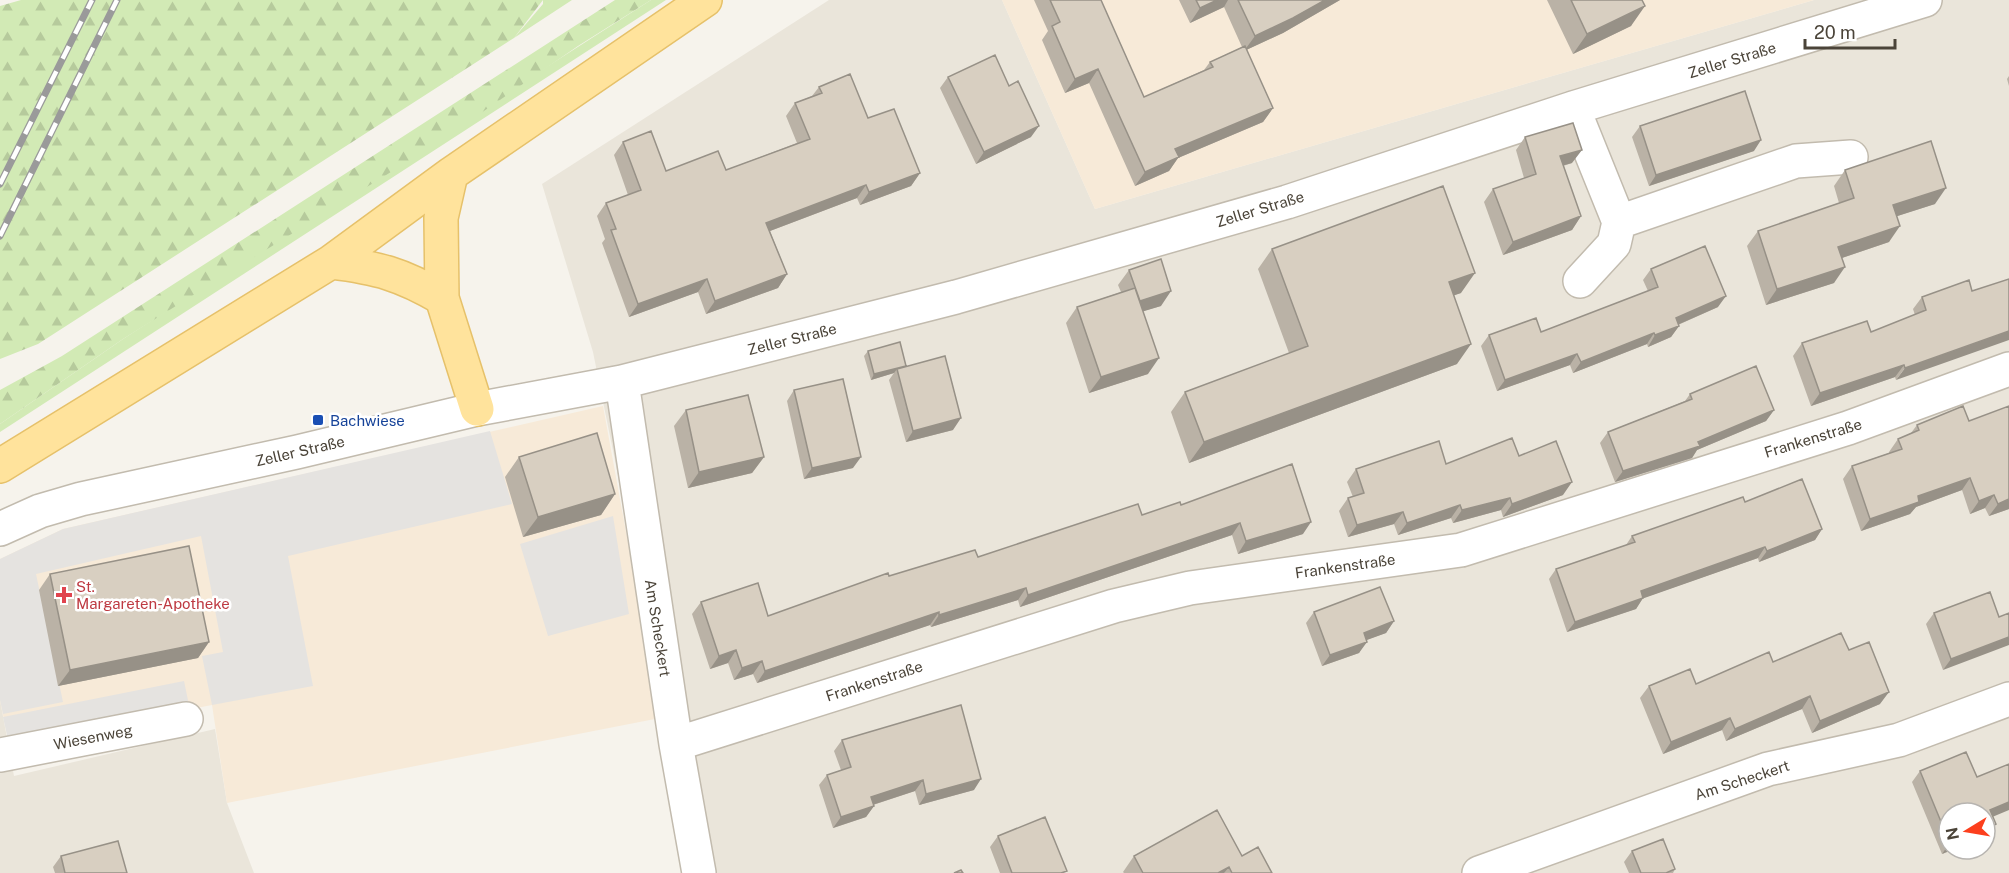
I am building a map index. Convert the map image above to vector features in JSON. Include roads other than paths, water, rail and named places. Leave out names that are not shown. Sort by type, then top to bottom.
[{"type":"main road","points":[[0,466],[331,262],[451,174],[705,0]]},
{"type":"main road","points":[[451,174],[441,218],[442,298],[477,409]]},
{"type":"main road","points":[[331,262],[377,268],[409,279],[442,298]]},
{"type":"street","name":"Zeller Straße","points":[[0,529],[40,512],[81,499],[246,464],[477,409],[622,382],[956,297],[1287,202],[1573,108],[1925,0]]},
{"type":"street","points":[[1573,108],[1619,222],[1614,244],[1580,281]]},
{"type":"street","points":[[1619,222],[1796,161],[1851,157]]},
{"type":"street","name":"Frankenstraße","points":[[676,744],[1114,606],[1190,588],[1461,550],[1848,428],[2009,369]]},
{"type":"street","name":"Am Scheckert","points":[[622,382],[676,744],[699,873]]},
{"type":"street","name":"Am Scheckert","points":[[1479,873],[1768,769],[1899,740],[2009,699]]},
{"type":"street","name":"Wiesenweg","points":[[0,755],[186,719]]},
{"type":"railway","points":[[0,184],[92,0]]},
{"type":"railway","points":[[0,236],[117,0]]},
{"type":"place","name":"Bachwiese","points":[[318,420]]},
{"type":"place","name":"St. Margareten-Apotheke","points":[[64,595]]}]
